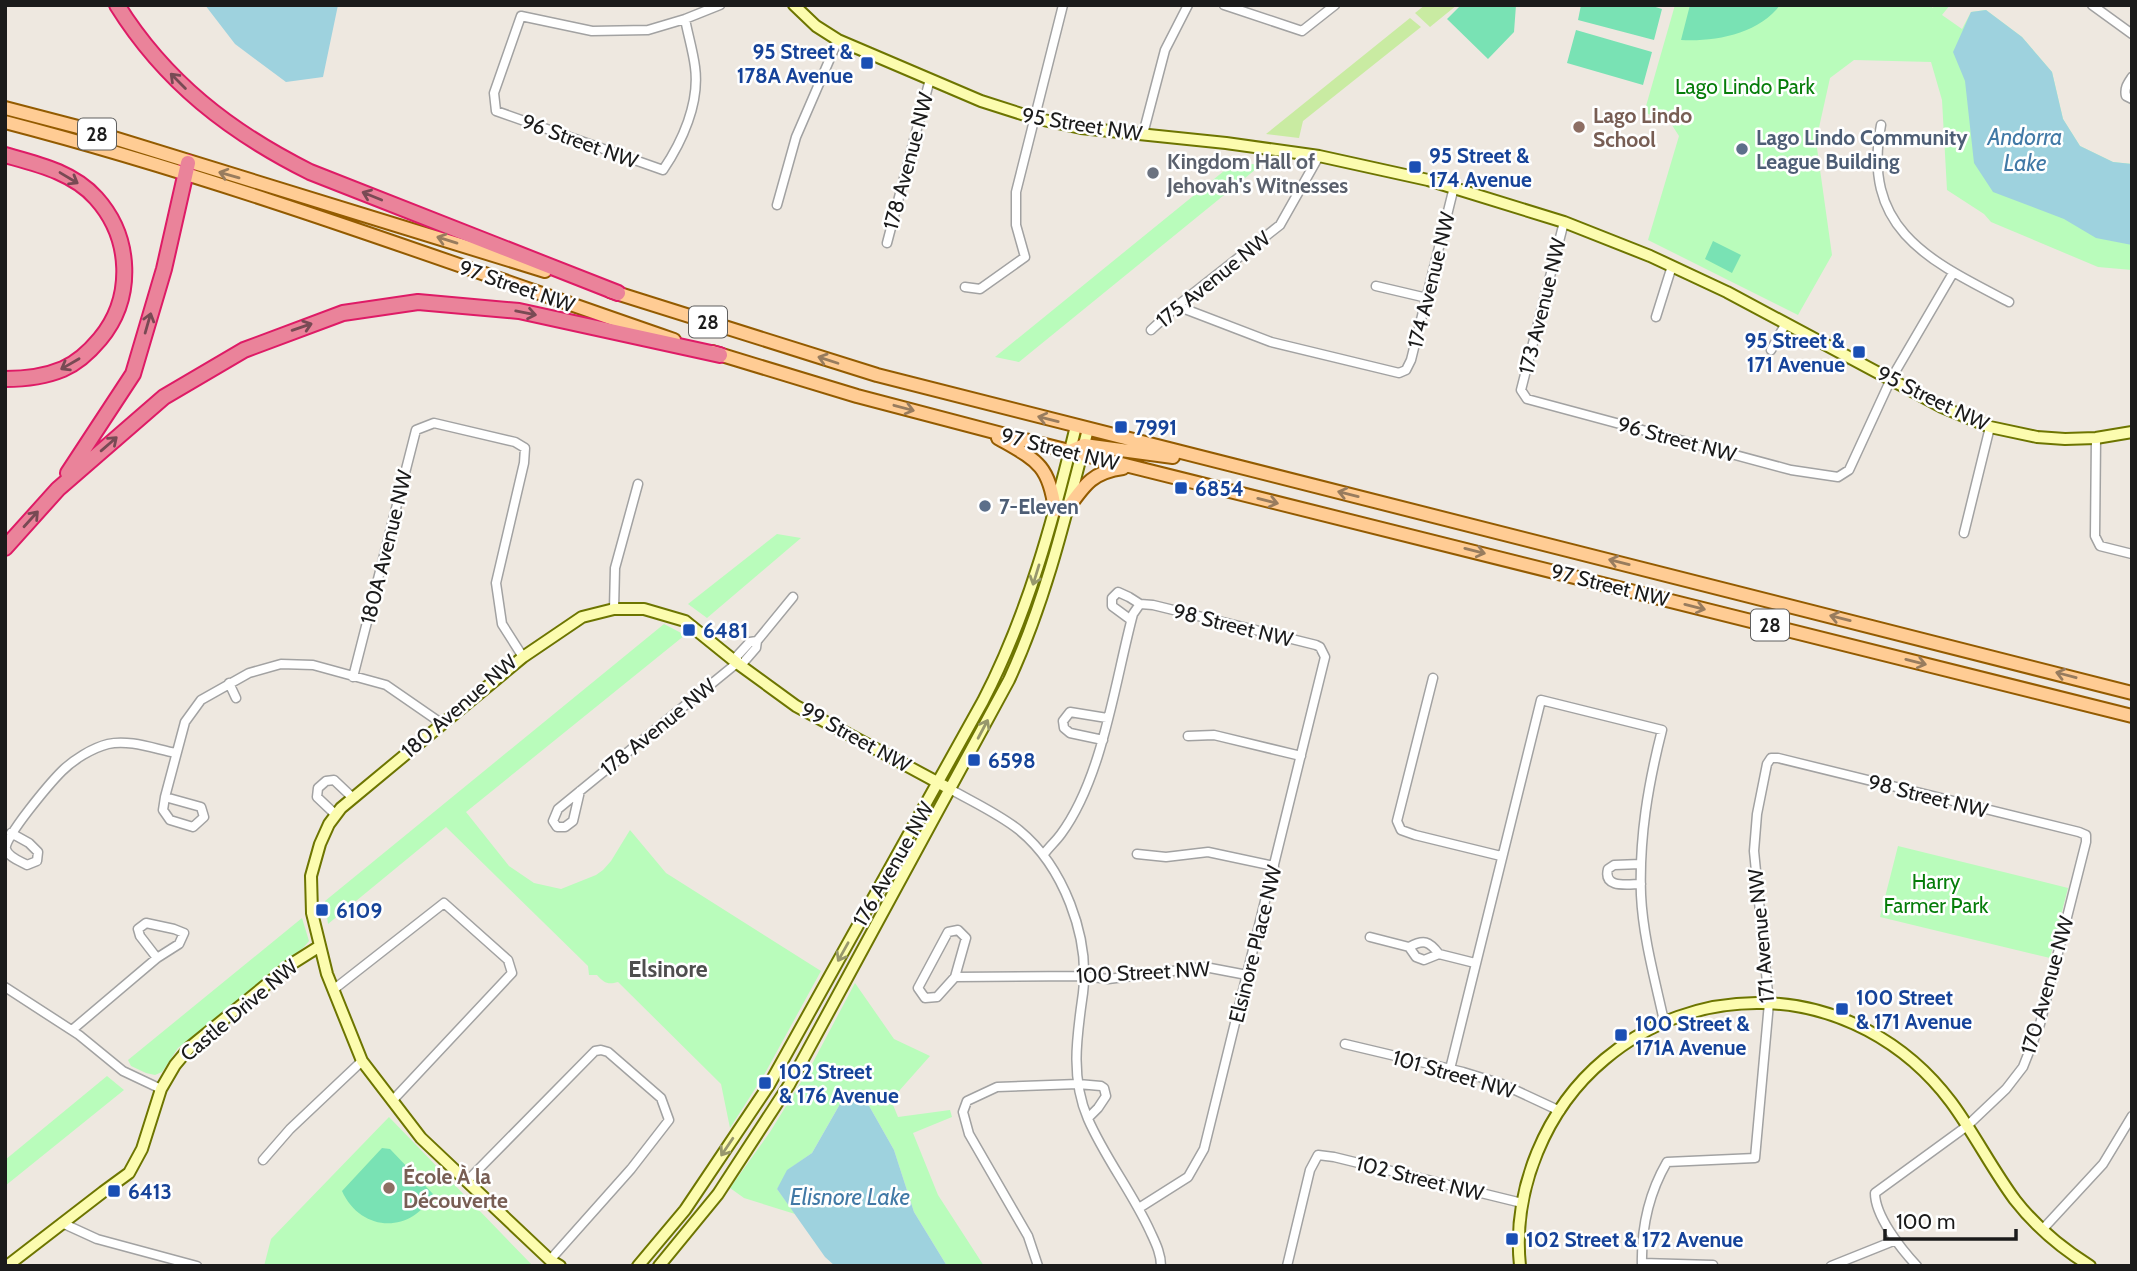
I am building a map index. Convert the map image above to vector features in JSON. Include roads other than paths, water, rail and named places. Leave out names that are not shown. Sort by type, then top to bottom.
[{"type":"highway","points":[[117,5],[148,49],[180,84],[208,108],[270,152],[310,172],[618,293]]},
{"type":"highway","points":[[5,155],[58,172],[95,197],[109,215],[118,233],[124,253],[125,272],[123,294],[116,316],[106,332],[85,355],[63,369],[44,375],[5,379]]},
{"type":"highway","points":[[58,489],[133,374],[164,269],[187,169]]},
{"type":"highway","points":[[5,548],[58,489],[174,390],[244,350],[343,313],[418,302],[519,311],[720,355]]},
{"type":"main road","name":"97 Street NW","points":[[5,108],[78,127],[288,207],[720,355],[857,396],[979,428],[1078,450],[1130,467],[2132,716]]},
{"type":"main road","name":"97 Street NW","points":[[5,122],[352,210],[877,375],[2132,692]]},
{"type":"main road","points":[[979,428],[1033,459],[1048,477],[1061,509],[1092,478],[1109,470],[1130,467]]},
{"type":"main road","points":[[1078,450],[1233,465]]},
{"type":"street","points":[[685,19],[720,5]]},
{"type":"street","name":"95 Street NW","points":[[794,5],[816,26],[838,40],[1007,111],[1081,128],[1319,156],[1454,187],[1564,222],[1672,265],[1952,412],[1990,427],[2037,437],[2096,438],[2132,432]]},
{"type":"street","points":[[965,286],[980,289],[1025,257],[1016,225],[1016,192],[1063,5]]},
{"type":"street","points":[[1143,134],[1165,50],[1188,5]]},
{"type":"street","points":[[1224,5],[1302,32],[1335,5]]},
{"type":"street","points":[[2092,5],[2132,34]]},
{"type":"street","name":"96 Street NW","points":[[522,16],[592,31],[648,30],[685,19],[696,69],[695,98],[677,149],[663,170],[496,111],[494,93],[522,16]]},
{"type":"street","points":[[777,205],[796,137],[838,40]]},
{"type":"street","points":[[2132,77],[2125,92],[2126,96],[2132,99]]},
{"type":"street","name":"178 Avenue NW","points":[[887,243],[930,79]]},
{"type":"street","points":[[1881,125],[1877,162],[1880,184],[1887,204],[1905,235],[1932,260],[2009,302]]},
{"type":"street","name":"175 Avenue NW","points":[[1151,330],[1177,306],[1280,225],[1319,156]]},
{"type":"street","name":"174 Avenue NW","points":[[1177,306],[1271,342],[1399,373],[1406,370],[1410,366],[1454,187]]},
{"type":"street","name":"173 Avenue NW","points":[[1521,390],[1564,222]]},
{"type":"street","points":[[1656,317],[1672,265]]},
{"type":"street","points":[[1891,379],[1953,273]]},
{"type":"street","points":[[1376,286],[1427,298]]},
{"type":"street","points":[[1771,350],[1786,323]]},
{"type":"street","name":"96 Street NW","points":[[1521,390],[1527,399],[1540,403],[1791,470],[1839,477],[1849,470],[1891,379]]},
{"type":"street","name":"180 Avenue NW","points":[[429,425],[434,423],[515,442],[525,448],[524,463],[496,583],[502,624],[523,657],[353,797],[336,815],[320,844],[311,876],[312,914],[333,990],[362,1061],[421,1138],[554,1264]]},
{"type":"street","name":"180A Avenue NW","points":[[353,677],[416,430],[429,425]]},
{"type":"street","points":[[1964,533],[1990,427]]},
{"type":"street","name":"176 Avenue NW","points":[[638,1266],[685,1210],[769,1085],[983,701],[1014,637],[1061,509],[1082,428]]},
{"type":"street","points":[[2096,438],[2095,536],[2100,546],[2132,554]]},
{"type":"street","points":[[614,610],[615,568],[638,484]]},
{"type":"street","name":"176 Avenue NW","points":[[659,1266],[718,1195],[789,1085],[950,789],[1020,655],[1046,585],[1061,509]]},
{"type":"street","points":[[1044,854],[1062,833],[1083,796],[1103,740],[1132,620],[1136,607],[1140,604],[1118,592],[1111,598],[1112,606],[1132,620]]},
{"type":"street","points":[[737,663],[737,656],[750,642],[757,640],[793,597]]},
{"type":"street","name":"98 Street NW","points":[[1140,604],[1316,645],[1323,651]]},
{"type":"street","name":"99 Street NW","points":[[523,657],[582,617],[614,610],[644,609],[685,621],[796,706],[950,789],[1018,830],[1044,854],[1067,894],[1079,932],[1084,976]]},
{"type":"street","name":"Elsinore Place NW","points":[[1139,1208],[1188,1177],[1204,1149],[1323,666],[1323,651]]},
{"type":"street","name":"178 Avenue NW","points":[[579,792],[737,663]]},
{"type":"street","points":[[165,797],[201,807],[204,817],[193,827],[170,820],[163,810],[165,797],[176,753],[185,722],[201,700],[229,683],[248,673],[281,664],[313,666],[386,685],[441,723]]},
{"type":"street","points":[[1433,678],[1397,821],[1401,830],[1502,856]]},
{"type":"street","points":[[229,683],[236,698]]},
{"type":"street","points":[[1450,1069],[1541,700],[1662,730],[1646,800],[1640,864],[1646,939],[1664,1021]]},
{"type":"street","points":[[1103,740],[1070,733],[1064,728],[1063,722],[1070,712],[1107,718]]},
{"type":"street","points":[[1188,736],[1213,735],[1301,757]]},
{"type":"street","points":[[11,833],[62,771],[99,747],[127,743],[176,753]]},
{"type":"street","name":"98 Street NW","points":[[1771,758],[2086,835]]},
{"type":"street","name":"171 Avenue NW","points":[[1642,1264],[1648,1212],[1667,1162],[1755,1158],[1769,1003],[1754,851],[1757,814],[1767,764],[1771,758]]},
{"type":"street","points":[[336,815],[317,797],[318,788],[326,781],[334,780],[353,797]]},
{"type":"street","name":"170 Avenue NW","points":[[1896,1240],[1875,1203],[1875,1193],[1967,1126],[2006,1089],[2023,1067],[2043,1011],[2086,835]]},
{"type":"street","points":[[1137,854],[1166,857],[1208,852],[1274,866]]},
{"type":"street","points":[[1640,864],[1614,865],[1608,869],[1607,876],[1609,881],[1615,884],[1641,884]]},
{"type":"street","points":[[333,990],[444,903],[508,960],[512,973],[393,1100]]},
{"type":"street","points":[[72,1030],[157,958],[179,944],[184,933],[146,923],[138,929],[140,936],[157,958]]},
{"type":"street","points":[[958,930],[966,938],[955,977],[937,997],[925,998],[918,988],[947,932],[958,930]]},
{"type":"street","points":[[1370,937],[1409,947],[1425,941],[1432,944],[1440,954]]},
{"type":"street","name":"Castle Drive NW","points":[[7,1266],[129,1174],[142,1149],[161,1089],[175,1065],[190,1047],[293,963],[320,946]]},
{"type":"street","points":[[1409,947],[1416,957],[1424,960],[1440,954],[1475,963]]},
{"type":"street","name":"100 Street NW","points":[[955,977],[1084,976],[1108,979],[1205,967],[1247,975]]},
{"type":"street","points":[[1084,976],[1075,1057],[1078,1084],[1088,1118],[1139,1208],[1161,1256],[1161,1266]]},
{"type":"street","points":[[5,987],[72,1030],[122,1071],[161,1089]]},
{"type":"street","points":[[1520,1266],[1519,1231],[1522,1203],[1534,1159],[1559,1111],[1588,1074],[1620,1047],[1664,1021],[1723,1005],[1769,1003],[1828,1013],[1883,1038],[1907,1056],[1950,1101],[2015,1199],[2042,1230],[2090,1266]]},
{"type":"street","name":"101 Street NW","points":[[1345,1044],[1502,1084],[1559,1111]]},
{"type":"street","points":[[466,1182],[590,1054],[601,1050],[613,1056],[661,1098],[669,1120],[554,1264]]},
{"type":"street","points":[[262,1160],[290,1129],[362,1061]]},
{"type":"street","points":[[1038,1266],[1028,1236],[969,1134],[964,1112],[967,1101],[997,1087],[1078,1084],[1101,1086],[1106,1093],[1103,1101],[1088,1118]]},
{"type":"street","points":[[2042,1230],[2104,1164],[2132,1116]]},
{"type":"street","name":"102 Street NW","points":[[1287,1266],[1310,1170],[1318,1155],[1522,1203]]},
{"type":"street","points":[[62,1223],[97,1239],[197,1266]]},
{"type":"street","points":[[1831,1266],[1896,1240],[1917,1266]]},
{"type":"street","points":[[1642,1264],[1713,1265]]},
{"type":"water","points":[[205,5],[338,5],[323,77],[286,82],[235,44]]},
{"type":"water","name":"Andorra Lake","points":[[1986,10],[2022,37],[2052,72],[2063,119],[2080,146],[2113,162],[2132,164],[2132,245],[2096,238],[2064,219],[1993,192],[1974,163],[1965,81],[1953,52],[1971,12]]},
{"type":"water","name":"Elisnore Lake","points":[[853,1098],[868,1104],[894,1150],[914,1212],[947,1266],[835,1266],[825,1257],[777,1189],[787,1170],[812,1153],[840,1104]]},
{"type":"place","name":"95 Street & 178A Avenue","points":[[867,63]]},
{"type":"place","name":"Lago Lindo School","points":[[1579,127]]},
{"type":"place","name":"Lago Lindo Community League Building","points":[[1742,149]]},
{"type":"place","name":"95 Street & 174 Avenue","points":[[1415,167]]},
{"type":"place","name":"Kingdom Hall of Jehovah's Witnesses","points":[[1153,173]]},
{"type":"place","name":"95 Street & 171 Avenue","points":[[1859,352]]},
{"type":"place","name":"7991","points":[[1121,427]]},
{"type":"place","name":"6854","points":[[1181,488]]},
{"type":"place","name":"7-Eleven","points":[[985,506]]},
{"type":"place","name":"6481","points":[[689,630]]},
{"type":"place","name":"6598","points":[[974,760]]},
{"type":"place","name":"6109","points":[[322,910]]},
{"type":"place","name":"100 Street & 171 Avenue","points":[[1842,1009]]},
{"type":"place","name":"100 Street & 171A Avenue","points":[[1621,1035]]},
{"type":"place","name":"102 Street & 176 Avenue","points":[[765,1083]]},
{"type":"place","name":"École À la Découverte","points":[[389,1188]]},
{"type":"place","name":"6413","points":[[114,1191]]},
{"type":"place","name":"102 Street & 172 Avenue","points":[[1512,1239]]},
{"type":"district","name":"Elsinore","points":[[668,969]]},
{"type":"park label","name":"Lago Lindo Park","points":[[1745,86]]},
{"type":"park label","name":"Harry Farmer Park","points":[[1936,893]]}]
